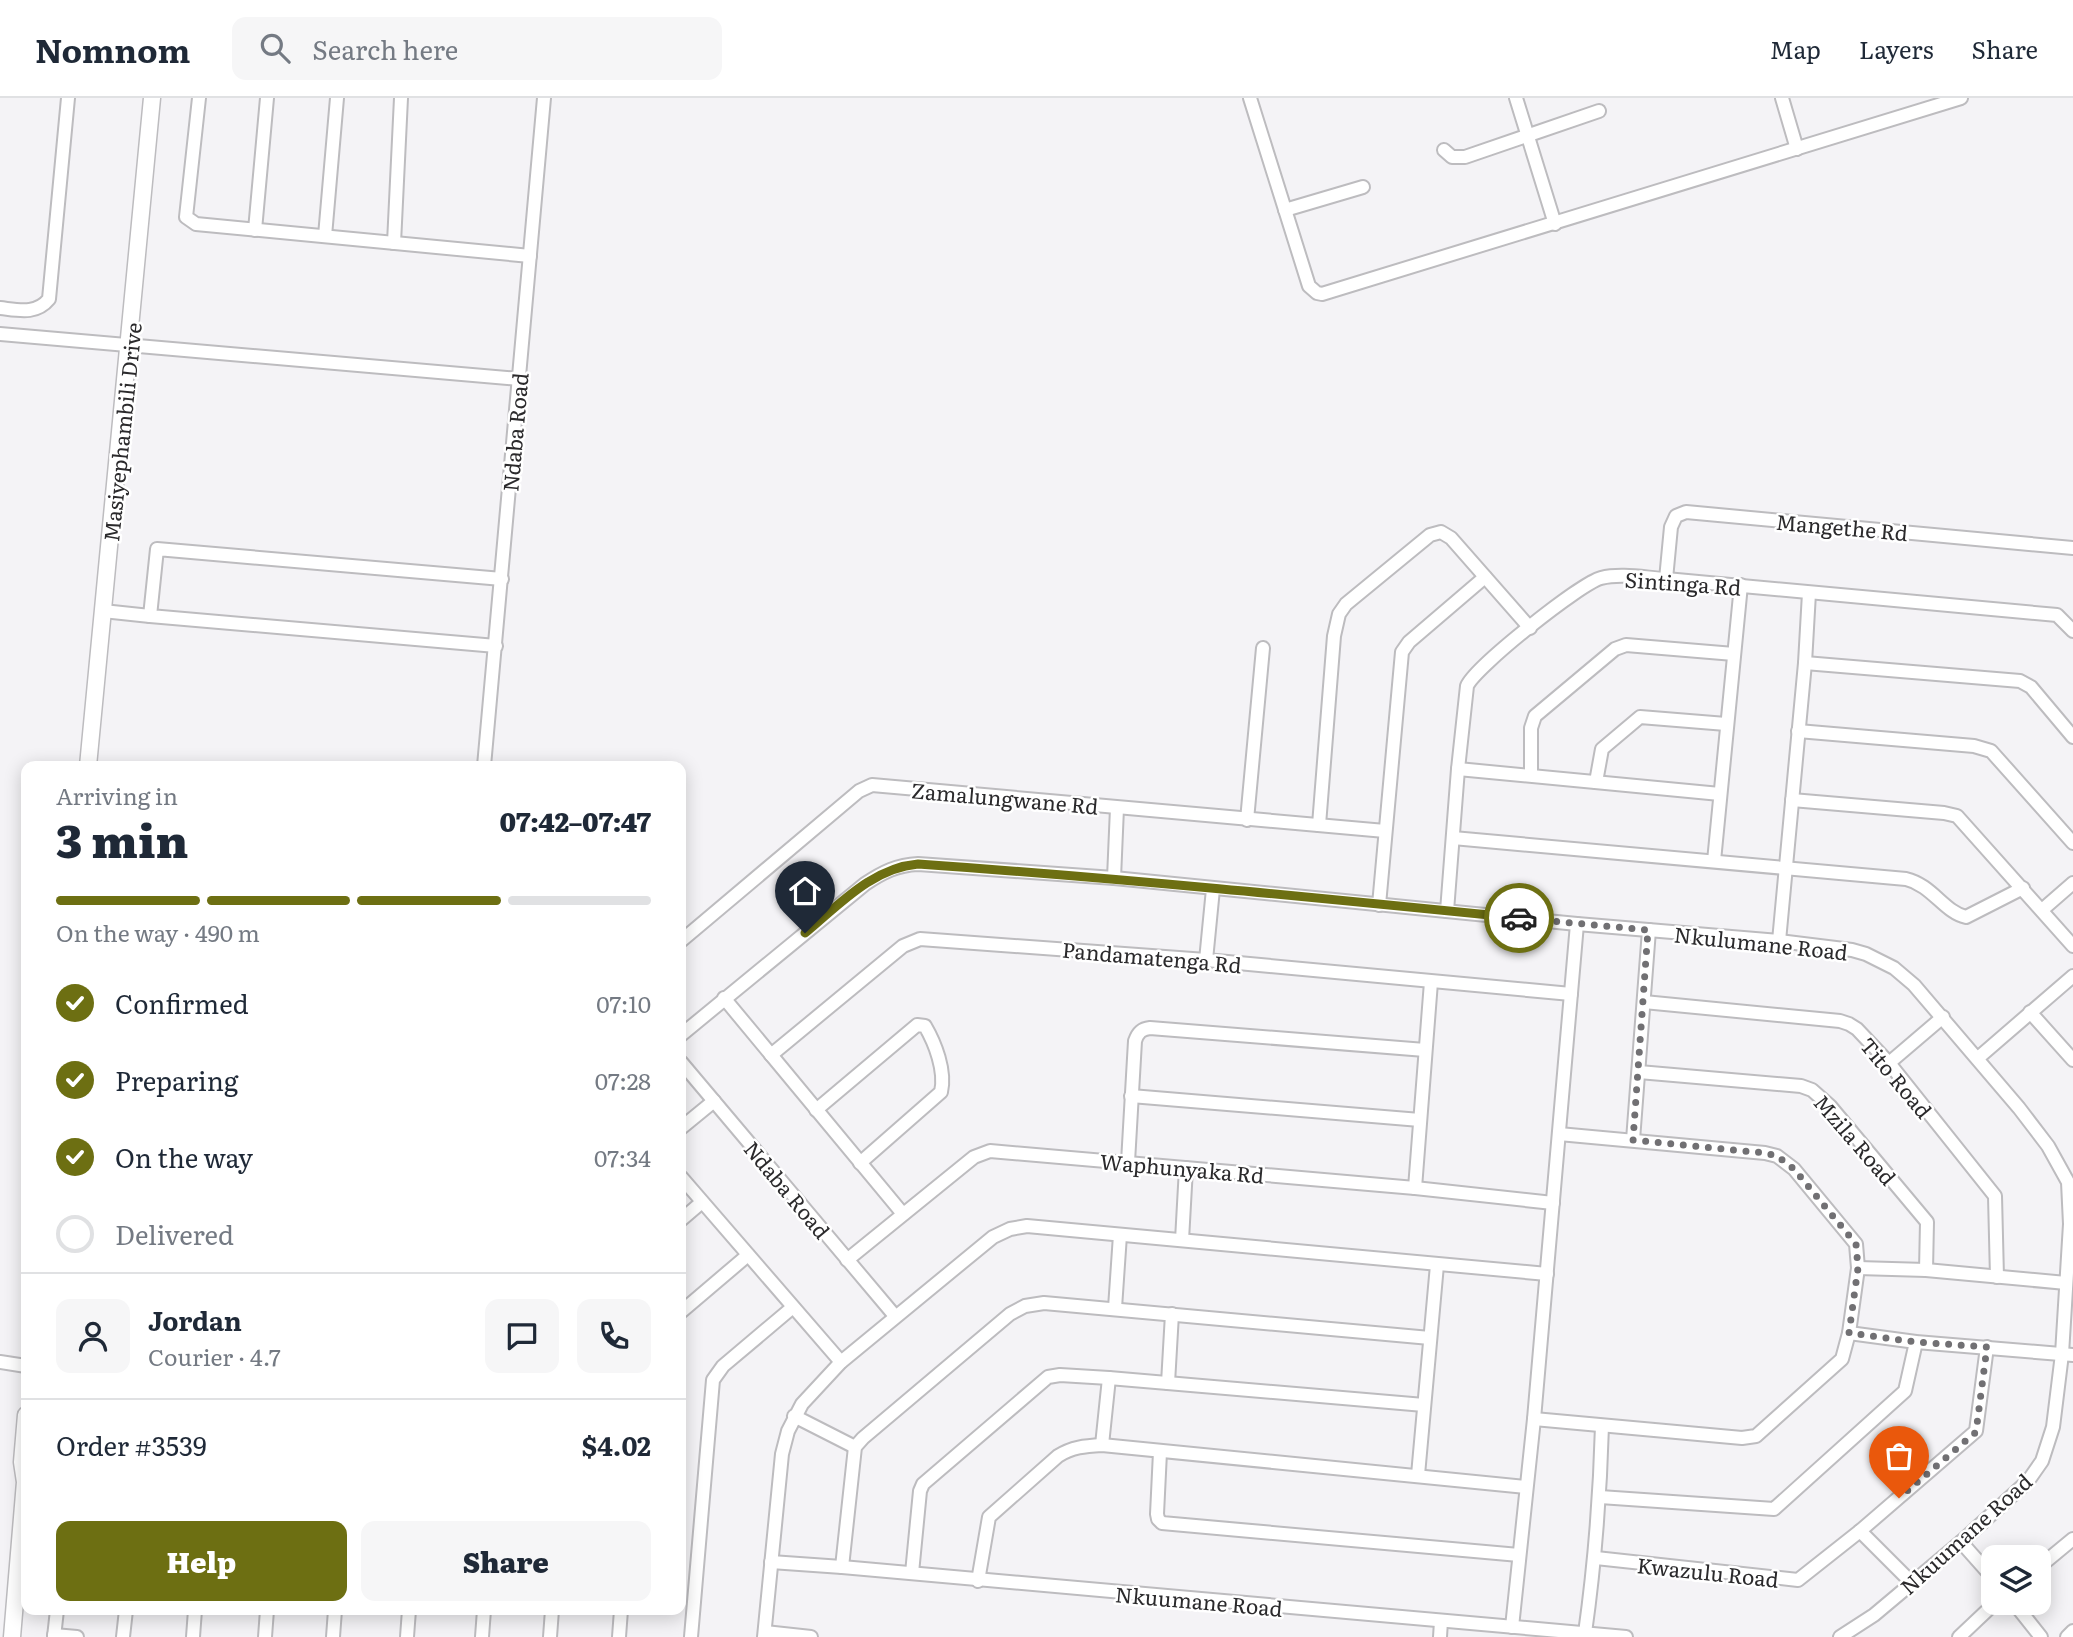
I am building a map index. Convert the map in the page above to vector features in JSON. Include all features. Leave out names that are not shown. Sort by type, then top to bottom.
[{"type":"main road","name":"Masiyephambili Drive","points":[[88,761],[152,98]]},
{"type":"main road","points":[[12,1637],[21,1528]]},
{"type":"street","points":[[0,308],[22,311],[37,309],[51,293],[68,98]]},
{"type":"street","points":[[198,98],[186,217],[195,223],[530,256]]},
{"type":"street","points":[[255,230],[267,98]]},
{"type":"street","points":[[325,236],[337,98]]},
{"type":"street","points":[[394,243],[401,98]]},
{"type":"street","name":"Ndaba Road","points":[[484,761],[544,98]]},
{"type":"street","points":[[1250,98],[1310,286],[1322,294],[1961,98]]},
{"type":"street","points":[[1516,98],[1555,224]]},
{"type":"street","points":[[1782,98],[1797,149]]},
{"type":"street","points":[[1444,150],[1452,157],[1465,157],[1599,111]]},
{"type":"street","points":[[1285,210],[1363,187]]},
{"type":"street","points":[[0,334],[519,379]]},
{"type":"street","name":"Mangethe Rd","points":[[1666,579],[1671,527],[1676,516],[1686,512],[2073,548]]},
{"type":"street","points":[[1319,825],[1332,652],[1337,621],[1350,600],[1436,533],[1441,532],[1451,538],[1530,628]]},
{"type":"street","points":[[149,616],[157,549],[502,579]]},
{"type":"street","name":"Sintinga Rd","points":[[1447,911],[1465,693],[1469,680],[1530,628],[1581,589],[1599,579],[1611,576],[1666,579],[2057,615],[2073,631]]},
{"type":"street","points":[[1379,905],[1402,652],[1409,642],[1485,577]]},
{"type":"street","points":[[1714,861],[1741,585]]},
{"type":"street","points":[[1779,941],[1809,593]]},
{"type":"street","points":[[103,611],[496,646]]},
{"type":"street","points":[[1531,775],[1531,728],[1535,716],[1615,649],[1626,645],[1734,654]]},
{"type":"street","points":[[1247,820],[1263,648]]},
{"type":"street","points":[[1805,663],[2020,681],[2031,687],[2073,737]]},
{"type":"street","points":[[1596,782],[1602,749],[1640,717],[1727,724]]},
{"type":"street","points":[[1798,731],[1974,746],[1991,751],[2073,843]]},
{"type":"street","points":[[1458,769],[1720,794]]},
{"type":"street","name":"Zamalungwane Rd","points":[[686,937],[865,787],[879,786],[1385,831]]},
{"type":"street","points":[[1792,800],[1951,813],[1964,821],[2073,946]]},
{"type":"street","points":[[1114,878],[1117,808]]},
{"type":"street","points":[[1453,838],[1914,881],[1928,889],[1956,913],[1966,917],[2023,888]]},
{"type":"street","name":"Nkulumane Road","points":[[686,1031],[865,884],[891,869],[918,864],[1114,878],[1852,950],[1881,960],[1904,975],[1978,1058]]},
{"type":"street","points":[[2042,910],[2073,883]]},
{"type":"street","points":[[1206,960],[1213,889]]},
{"type":"street","points":[[1513,1627],[1577,924]]},
{"type":"street","points":[[1633,1140],[1648,930]]},
{"type":"street","name":"Pandamatenga Rd","points":[[771,1055],[903,946],[920,939],[1206,960],[1571,994]]},
{"type":"street","points":[[1978,1058],[2073,976]]},
{"type":"street","points":[[1415,1188],[1432,982]]},
{"type":"street","points":[[724,998],[903,1214]]},
{"type":"street","name":"Tito Road","points":[[1644,1002],[1840,1021],[1857,1029],[1889,1063],[1995,1196],[1997,1277]]},
{"type":"street","points":[[2030,1012],[2073,1060]]},
{"type":"street","points":[[1889,1063],[1942,1017]]},
{"type":"street","points":[[816,1110],[917,1025],[925,1026],[939,1060],[943,1082],[941,1092],[860,1163]]},
{"type":"street","points":[[1128,1162],[1135,1041],[1139,1031],[1150,1028],[1425,1050]]},
{"type":"street","name":"Nkuumane Road","points":[[1840,1637],[1874,1615],[2012,1497],[2042,1461],[2053,1427],[2067,1354],[2066,1283],[2070,1224],[2068,1182],[2048,1146],[1978,1058]]},
{"type":"street","name":"Ndaba Road","points":[[686,1068],[895,1316]]},
{"type":"street","name":"Mzila Road","points":[[1639,1072],[1801,1086],[1812,1090],[1830,1105],[1927,1223],[1926,1270]]},
{"type":"street","points":[[1132,1096],[1420,1120]]},
{"type":"street","points":[[686,1124],[714,1101]]},
{"type":"street","points":[[1534,1419],[1742,1438],[1756,1436],[1842,1359],[1849,1333],[1858,1268],[1856,1244],[1794,1169],[1777,1156],[1559,1134]]},
{"type":"street","name":"Waphunyaka Rd","points":[[847,1259],[974,1157],[984,1152],[1128,1162],[1553,1203]]},
{"type":"street","points":[[1182,1240],[1186,1168]]},
{"type":"street","points":[[686,1183],[841,1362]]},
{"type":"street","points":[[686,1216],[702,1202]]},
{"type":"street","points":[[811,1637],[764,1634],[782,1454],[794,1416],[811,1393],[841,1362],[993,1237],[1010,1229],[1027,1226],[1547,1274]]},
{"type":"street","points":[[1115,1308],[1120,1235]]},
{"type":"street","points":[[686,1308],[748,1255]]},
{"type":"street","points":[[1418,1475],[1437,1265]]},
{"type":"street","points":[[1858,1268],[1926,1270],[2066,1283]]},
{"type":"street","points":[[842,1567],[855,1447],[1017,1310],[1044,1303],[1430,1338]]},
{"type":"street","points":[[691,1637],[713,1380],[723,1366],[793,1307]]},
{"type":"street","points":[[1168,1383],[1172,1314]]},
{"type":"street","points":[[1849,1333],[1916,1342],[2067,1354]]},
{"type":"street","points":[[1600,1497],[1774,1509],[1905,1391],[1916,1342]]},
{"type":"street","name":"Kwazulu Road","points":[[1595,1558],[1798,1580],[1976,1432],[1987,1347]]},
{"type":"street","points":[[0,1362],[21,1365]]},
{"type":"street","points":[[912,1573],[920,1491],[926,1480],[1048,1377],[1060,1375],[1109,1378],[1424,1405]]},
{"type":"street","points":[[1101,1445],[1109,1378]]},
{"type":"street","points":[[794,1416],[855,1447]]},
{"type":"street","points":[[1585,1633],[1595,1558],[1602,1426]]},
{"type":"street","points":[[978,1581],[987,1522],[993,1513],[1070,1448],[1101,1445],[1526,1487]]},
{"type":"street","points":[[1160,1452],[1157,1514],[1162,1523],[1519,1555]]},
{"type":"street","points":[[1860,1531],[1912,1583]]},
{"type":"street","points":[[2051,1556],[2073,1539]]},
{"type":"street","points":[[1961,1542],[1981,1564]]},
{"type":"street","name":"Nkuumane Road","points":[[771,1562],[1626,1637]]},
{"type":"street","points":[[56,1615],[54,1636],[77,1637]]},
{"type":"street","points":[[123,1637],[125,1615]]},
{"type":"street","points":[[193,1637],[195,1615]]},
{"type":"street","points":[[265,1637],[267,1615]]},
{"type":"street","points":[[333,1637],[335,1615]]},
{"type":"street","points":[[407,1637],[409,1615]]},
{"type":"street","points":[[482,1637],[484,1615]]},
{"type":"street","points":[[550,1637],[552,1615]]},
{"type":"street","points":[[619,1637],[621,1615]]},
{"type":"street","points":[[1959,1637],[1982,1615]]},
{"type":"street","points":[[2024,1615],[2041,1637]]},
{"type":"street","points":[[1440,1637],[1441,1621]]},
{"type":"street","points":[[2067,1637],[2073,1631]]},
{"type":"way so far","points":[[1519,918],[1648,930],[1633,1140],[1777,1156],[1794,1169],[1856,1244],[1858,1268],[1849,1333],[1916,1342],[1987,1347],[1976,1432],[1899,1498]]},
{"type":"route","points":[[805,933],[879,874],[904,865],[918,864],[1114,878],[1519,918]]}]
